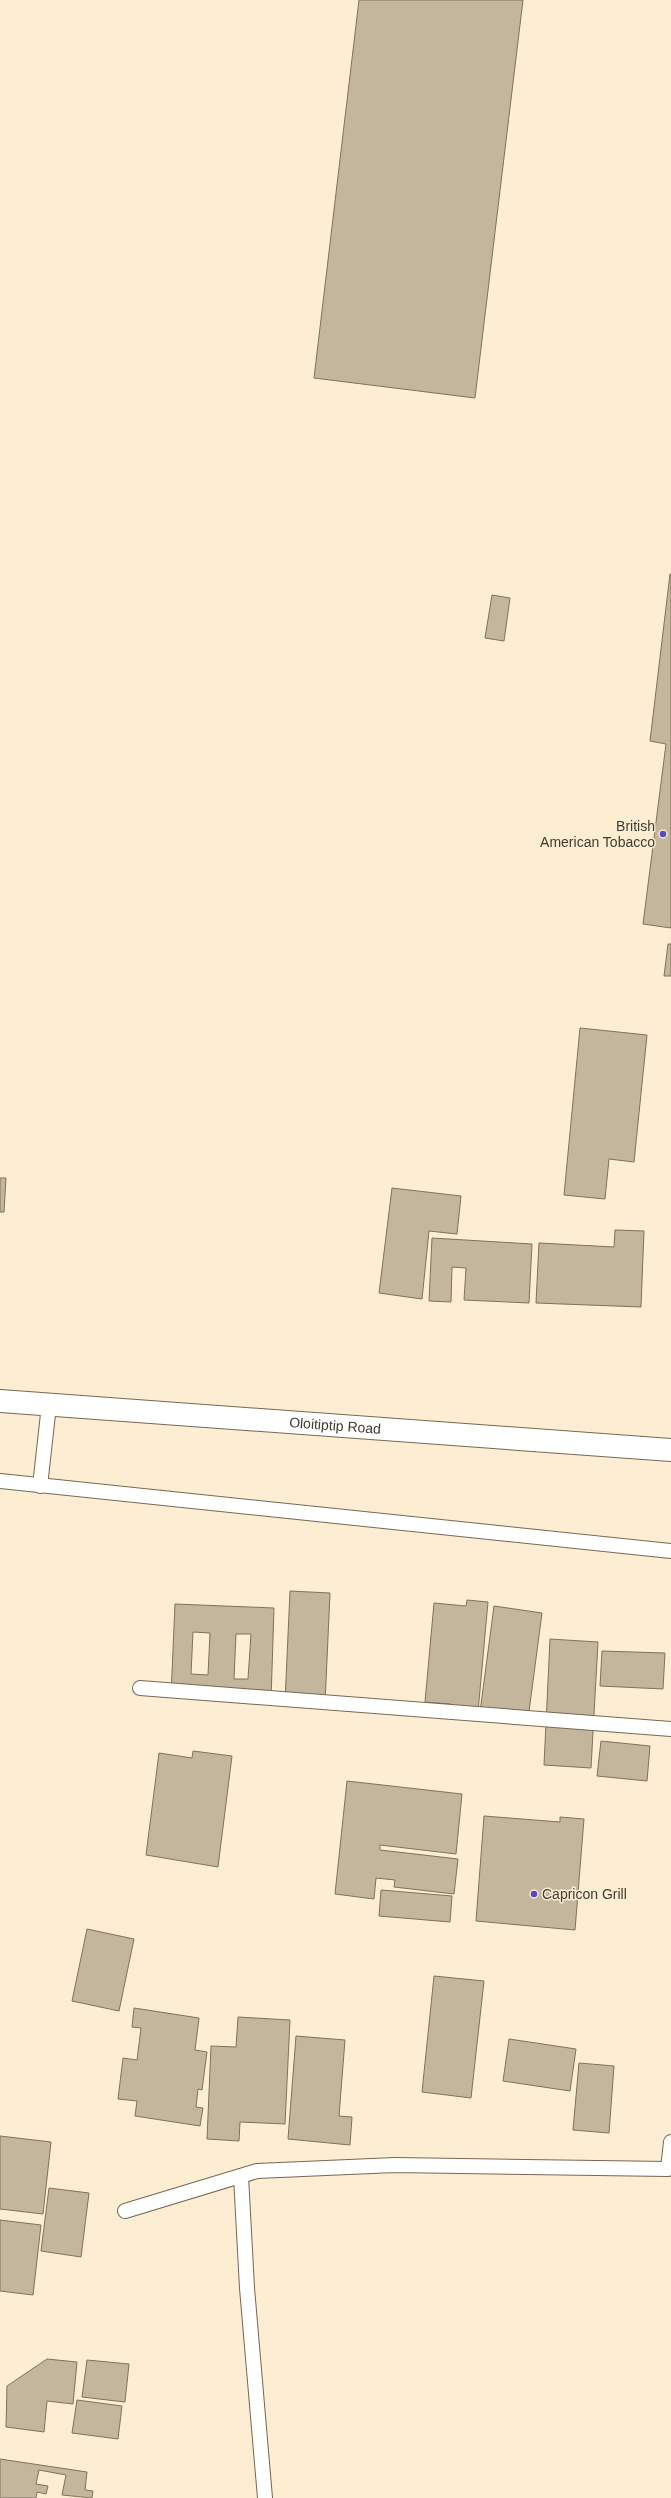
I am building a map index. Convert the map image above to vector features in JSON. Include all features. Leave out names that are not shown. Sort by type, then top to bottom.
[{"type":"street","name":"Oloitiptip Road","points":[[0,1401],[671,1450]]},
{"type":"lane","points":[[40,1486],[49,1405]]},
{"type":"lane","points":[[0,1481],[671,1551]]},
{"type":"lane","points":[[140,1688],[671,1729]]},
{"type":"lane","points":[[125,2211],[257,2171],[395,2165],[668,2169],[671,2142]]},
{"type":"lane","points":[[241,2176],[247,2288],[265,2498]]},
{"type":"building","points":[[359,0],[523,0],[475,398],[314,378]]},
{"type":"building","name":"British American Tobacco","points":[[670,574],[671,928],[643,924],[666,744],[650,741]]},
{"type":"building","points":[[492,595],[510,598],[504,641],[485,638]]},
{"type":"building","points":[[668,944],[671,944],[671,976],[664,976]]},
{"type":"building","points":[[580,1028],[647,1035],[634,1162],[609,1159],[605,1199],[564,1195]]},
{"type":"building","points":[[0,1178],[6,1178],[4,1212],[0,1212]]},
{"type":"building","points":[[392,1188],[461,1196],[457,1234],[429,1231],[422,1299],[379,1293]]},
{"type":"building","points":[[615,1230],[644,1231],[641,1307],[536,1303],[539,1243],[614,1247]]},
{"type":"building","points":[[432,1238],[532,1244],[529,1303],[464,1300],[466,1268],[452,1267],[451,1302],[429,1301]]},
{"type":"building","points":[[290,1591],[330,1593],[325,1704],[285,1702]]},
{"type":"building","points":[[467,1600],[488,1602],[478,1712],[451,1709],[451,1704],[425,1702],[434,1603],[466,1606]]},
{"type":"building","points":[[175,1604],[274,1608],[271,1700],[171,1696]],"holes":[[[193,1632],[210,1633],[208,1675],[191,1674]],[[236,1634],[251,1634],[248,1679],[234,1679]]]},
{"type":"building","points":[[494,1606],[542,1613],[528,1719],[480,1712]]},
{"type":"building","points":[[550,1639],[598,1642],[591,1768],[544,1765]]},
{"type":"building","points":[[602,1651],[665,1653],[663,1689],[600,1686]]},
{"type":"building","points":[[601,1741],[650,1746],[647,1781],[597,1776]]},
{"type":"building","points":[[193,1751],[232,1756],[218,1867],[146,1855],[159,1753],[192,1758]]},
{"type":"building","points":[[347,1781],[462,1794],[456,1854],[380,1845],[380,1850],[458,1859],[454,1894],[394,1887],[395,1880],[376,1878],[374,1899],[335,1894]]},
{"type":"building","points":[[484,1816],[560,1822],[560,1817],[584,1819],[575,1930],[476,1921]]},
{"type":"building","points":[[381,1890],[452,1896],[450,1922],[379,1916]]},
{"type":"building","points":[[87,1929],[134,1939],[119,2011],[72,2001]]},
{"type":"building","points":[[434,1976],[484,1981],[471,2098],[422,2092]]},
{"type":"building","points":[[134,2008],[199,2018],[195,2050],[207,2052],[202,2090],[198,2089],[196,2107],[203,2108],[200,2126],[135,2116],[137,2101],[118,2099],[123,2058],[137,2060],[141,2028],[132,2027]]},
{"type":"building","points":[[238,2017],[290,2020],[285,2124],[240,2122],[239,2141],[207,2139],[211,2046],[236,2047]]},
{"type":"building","points":[[296,2036],[345,2040],[339,2116],[352,2117],[350,2145],[288,2139]]},
{"type":"building","points":[[509,2039],[576,2049],[570,2091],[503,2081]]},
{"type":"building","points":[[579,2063],[614,2066],[609,2133],[573,2130]]},
{"type":"building","points":[[0,2136],[51,2142],[43,2214],[0,2209]]},
{"type":"building","points":[[49,2188],[89,2193],[81,2257],[41,2251]]},
{"type":"building","points":[[0,2220],[41,2225],[33,2295],[0,2291]]},
{"type":"building","points":[[47,2359],[77,2362],[73,2404],[47,2401],[44,2432],[6,2427],[7,2386]]},
{"type":"building","points":[[87,2360],[129,2364],[125,2402],[82,2397]]},
{"type":"building","points":[[77,2400],[122,2406],[118,2439],[72,2433]]},
{"type":"building","points":[[0,2459],[87,2472],[85,2490],[93,2491],[92,2498],[62,2495],[66,2475],[39,2470],[36,2484],[48,2486],[46,2494],[37,2492],[36,2498],[0,2498]]},
{"type":"place","name":"British American Tobacco","points":[[663,834]]},
{"type":"place","name":"Capricon Grill","points":[[534,1894]]}]
